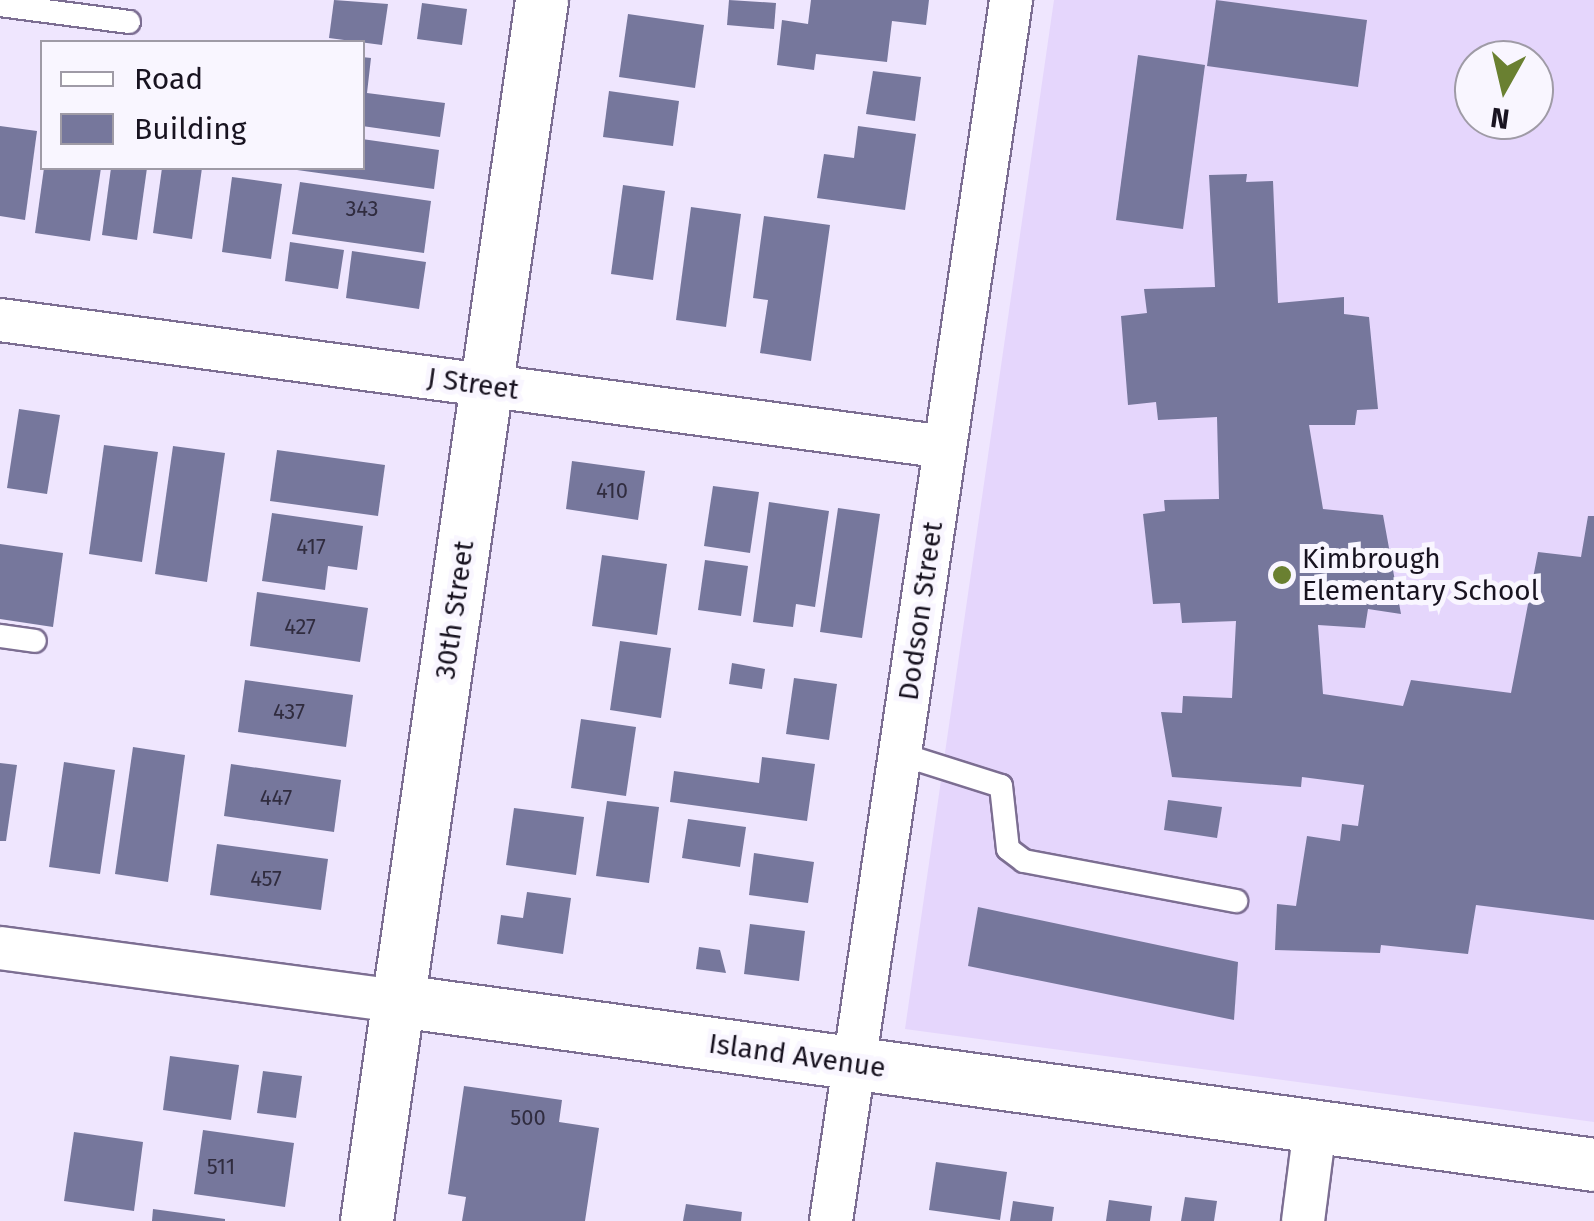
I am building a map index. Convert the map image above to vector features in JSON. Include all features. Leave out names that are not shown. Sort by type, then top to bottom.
[{"type":"street","name":"30th Street","points":[[368,1221],[542,0]]},
{"type":"street","name":"Dodson Street","points":[[831,1221],[1011,0]]},
{"type":"street","name":"J Street","points":[[0,320],[946,447]]},
{"type":"street","name":"Island Avenue","points":[[0,948],[1594,1165]]},
{"type":"street","points":[[1303,1221],[1315,1127]]},
{"type":"lane","points":[[0,5],[129,22]]},
{"type":"lane","points":[[0,636],[35,641]]},
{"type":"lane","points":[[900,754],[1000,786],[1008,849],[1024,861],[1236,900]]},
{"type":"shaded area","name":"Kimbrough Elementary School","points":[[1054,0],[1594,0],[1594,1122],[905,1029]]},
{"type":"building","points":[[334,0],[388,4],[382,45],[329,38]]},
{"type":"building","points":[[729,0],[776,3],[774,29],[727,25]]},
{"type":"building","points":[[811,0],[929,0],[926,25],[892,21],[887,62],[816,54],[814,70],[777,65],[782,20],[808,24]]},
{"type":"building","points":[[1216,0],[1367,20],[1358,87],[1207,66]]},
{"type":"building","points":[[422,3],[467,9],[462,45],[417,39]]},
{"type":"building","points":[[628,14],[704,25],[695,88],[619,77]]},
{"type":"building","points":[[1138,55],[1205,65],[1183,229],[1116,220]]},
{"type":"building","points":[[365,57],[371,58],[367,93],[445,103],[440,137],[365,126]]},
{"type":"building","points":[[873,71],[921,77],[915,121],[866,114]]},
{"type":"building","points":[[609,91],[679,101],[673,146],[603,137]]},
{"type":"building","points":[[0,126],[37,131],[25,220],[0,216]]},
{"type":"building","points":[[858,126],[916,134],[905,210],[817,198],[824,154],[854,158]]},
{"type":"building","points":[[365,139],[439,150],[434,189],[297,170],[365,170]]},
{"type":"building","points":[[44,170],[101,170],[90,241],[35,233]]},
{"type":"building","points":[[111,170],[147,170],[137,240],[102,235]]},
{"type":"building","points":[[162,170],[202,170],[192,239],[153,233]]},
{"type":"building","points":[[1247,174],[1246,182],[1273,181],[1278,303],[1344,297],[1344,314],[1369,317],[1378,409],[1357,410],[1355,425],[1309,425],[1323,509],[1383,515],[1401,614],[1368,609],[1365,628],[1318,625],[1323,694],[1403,706],[1411,680],[1511,693],[1538,552],[1581,557],[1588,516],[1594,516],[1594,920],[1476,905],[1468,954],[1381,945],[1380,953],[1275,950],[1277,904],[1296,906],[1307,836],[1340,841],[1342,824],[1358,826],[1364,785],[1302,777],[1301,787],[1172,777],[1161,712],[1182,713],[1183,696],[1232,698],[1236,621],[1182,623],[1180,603],[1153,604],[1143,514],[1165,511],[1164,500],[1219,499],[1217,417],[1158,420],[1156,402],[1128,405],[1121,316],[1147,313],[1144,289],[1215,287],[1209,175]]},
{"type":"building","points":[[232,177],[282,184],[271,259],[222,252]]},
{"type":"building","points":[[300,182],[431,201],[424,253],[292,234]]},
{"type":"building","points":[[623,185],[665,191],[653,280],[611,274]]},
{"type":"building","points":[[691,207],[741,214],[726,327],[676,320]]},
{"type":"building","points":[[764,216],[830,225],[811,361],[760,353],[768,300],[753,298]]},
{"type":"building","points":[[290,242],[344,250],[338,289],[285,281]]},
{"type":"building","points":[[352,251],[426,262],[419,309],[346,298]]},
{"type":"building","points":[[19,409],[60,415],[47,494],[7,488]]},
{"type":"building","points":[[104,445],[158,452],[142,562],[89,554]]},
{"type":"building","points":[[173,446],[225,453],[207,582],[155,574]]},
{"type":"building","points":[[277,450],[385,465],[378,516],[270,501]]},
{"type":"building","points":[[572,461],[645,471],[638,520],[566,509]]},
{"type":"building","points":[[713,486],[759,492],[750,553],[704,546]]},
{"type":"building","points":[[769,502],[829,511],[815,607],[796,604],[793,627],[753,622]]},
{"type":"building","points":[[838,508],[880,514],[862,638],[820,632]]},
{"type":"building","points":[[272,513],[363,526],[357,570],[328,566],[325,590],[262,581]]},
{"type":"building","points":[[0,544],[63,553],[53,627],[0,619]]},
{"type":"building","points":[[602,555],[667,564],[657,635],[592,626]]},
{"type":"building","points":[[705,560],[748,566],[741,616],[698,610]]},
{"type":"building","points":[[257,592],[368,608],[360,662],[250,646]]},
{"type":"building","points":[[620,641],[671,648],[661,718],[610,710]]},
{"type":"building","points":[[732,663],[765,669],[762,689],[729,684]]},
{"type":"building","points":[[794,678],[837,684],[829,740],[786,734]]},
{"type":"building","points":[[245,680],[353,695],[346,747],[238,732]]},
{"type":"building","points":[[581,719],[636,727],[626,796],[571,788]]},
{"type":"building","points":[[133,747],[185,755],[168,882],[115,874]]},
{"type":"building","points":[[762,757],[815,764],[807,821],[670,802],[674,771],[759,783]]},
{"type":"building","points":[[64,762],[115,770],[100,874],[49,867]]},
{"type":"building","points":[[0,763],[17,765],[6,841],[0,841]]},
{"type":"building","points":[[231,764],[341,780],[334,832],[224,816]]},
{"type":"building","points":[[1168,800],[1222,807],[1217,838],[1164,830]]},
{"type":"building","points":[[607,801],[659,807],[649,883],[596,876]]},
{"type":"building","points":[[514,808],[584,817],[576,875],[506,865]]},
{"type":"building","points":[[688,819],[746,827],[740,867],[682,858]]},
{"type":"building","points":[[217,844],[328,859],[321,910],[210,895]]},
{"type":"building","points":[[754,853],[814,862],[808,903],[749,895]]},
{"type":"building","points":[[527,892],[571,898],[563,954],[497,944],[501,915],[523,918]]},
{"type":"building","points":[[978,907],[1238,962],[1234,1020],[968,966]]},
{"type":"building","points":[[750,924],[805,931],[799,981],[744,974]]},
{"type":"building","points":[[699,947],[720,950],[726,973],[696,969]]},
{"type":"building","points":[[170,1056],[239,1065],[231,1120],[163,1110]]},
{"type":"building","points":[[263,1071],[302,1076],[296,1118],[257,1113]]},
{"type":"building","points":[[464,1086],[562,1100],[559,1122],[599,1128],[585,1221],[462,1221],[466,1197],[448,1194]]},
{"type":"building","points":[[203,1130],[294,1143],[285,1207],[194,1194]]},
{"type":"building","points":[[74,1132],[143,1142],[134,1211],[64,1201]]},
{"type":"building","points":[[936,1162],[1007,1172],[1000,1220],[929,1210]]},
{"type":"building","points":[[1185,1197],[1217,1201],[1214,1221],[1181,1221]]},
{"type":"building","points":[[1109,1200],[1152,1206],[1150,1221],[1106,1221]]},
{"type":"building","points":[[1013,1201],[1054,1207],[1052,1221],[1010,1221]]},
{"type":"building","points":[[686,1204],[742,1212],[741,1221],[683,1221]]},
{"type":"building","points":[[153,1209],[225,1219],[225,1221],[152,1221]]},
{"type":"place","name":"Kimbrough Elementary School","points":[[1282,575]]}]
